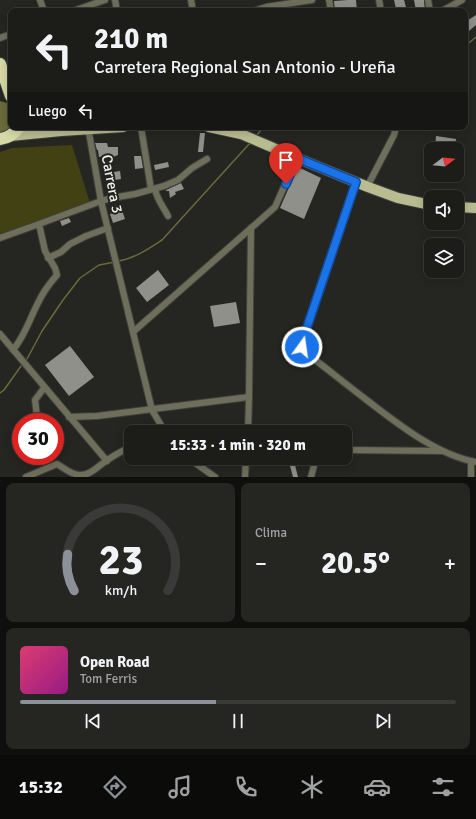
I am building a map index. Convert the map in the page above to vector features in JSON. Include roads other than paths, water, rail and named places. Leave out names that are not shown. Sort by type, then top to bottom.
[{"type":"highway","points":[[0,64],[8,87]]},
{"type":"highway","points":[[5,138],[15,133],[17,130]]},
{"type":"main road","points":[[5,138],[70,130]]},
{"type":"main road","points":[[233,130],[367,187],[398,198],[424,204]]},
{"type":"main road","points":[[464,207],[476,208]]},
{"type":"street","points":[[81,8],[104,0]]},
{"type":"street","points":[[263,8],[288,2],[312,0]]},
{"type":"street","points":[[447,8],[462,0]]},
{"type":"street","name":"Carrera 3","points":[[88,130],[101,201],[152,410],[161,425]]},
{"type":"street","points":[[142,130],[153,189],[168,216]]},
{"type":"street","points":[[367,187],[395,130]]},
{"type":"street","points":[[133,332],[275,207],[297,158]]},
{"type":"street","points":[[0,238],[101,201],[164,186],[178,180],[192,168],[207,159]]},
{"type":"street","points":[[356,182],[302,342],[302,347],[305,352],[401,426],[442,451],[474,462],[472,477]]},
{"type":"street","points":[[13,350],[26,331],[45,289],[57,275],[56,268],[45,252],[39,224]]},
{"type":"street","points":[[48,258],[61,252],[70,244],[108,228]]},
{"type":"street","points":[[248,425],[251,228]]},
{"type":"street","points":[[0,334],[107,461]]},
{"type":"street","points":[[37,413],[35,400],[44,388]]},
{"type":"street","points":[[69,416],[97,416],[249,398]]},
{"type":"street","points":[[26,477],[56,460],[68,472],[80,475],[90,472],[124,450]]},
{"type":"street","points":[[352,450],[442,451]]},
{"type":"street","points":[[197,465],[212,476]]},
{"type":"street","points":[[245,477],[246,465]]},
{"type":"street","points":[[311,477],[314,465]]},
{"type":"waterway","points":[[468,43],[476,37]]},
{"type":"waterway","points":[[255,137],[261,130]]},
{"type":"waterway","points":[[119,261],[136,255],[162,240],[250,143]]},
{"type":"waterway","points":[[27,359],[42,331],[80,278],[99,265],[115,262]]},
{"type":"waterway","points":[[0,393],[4,390],[21,366]]}]
